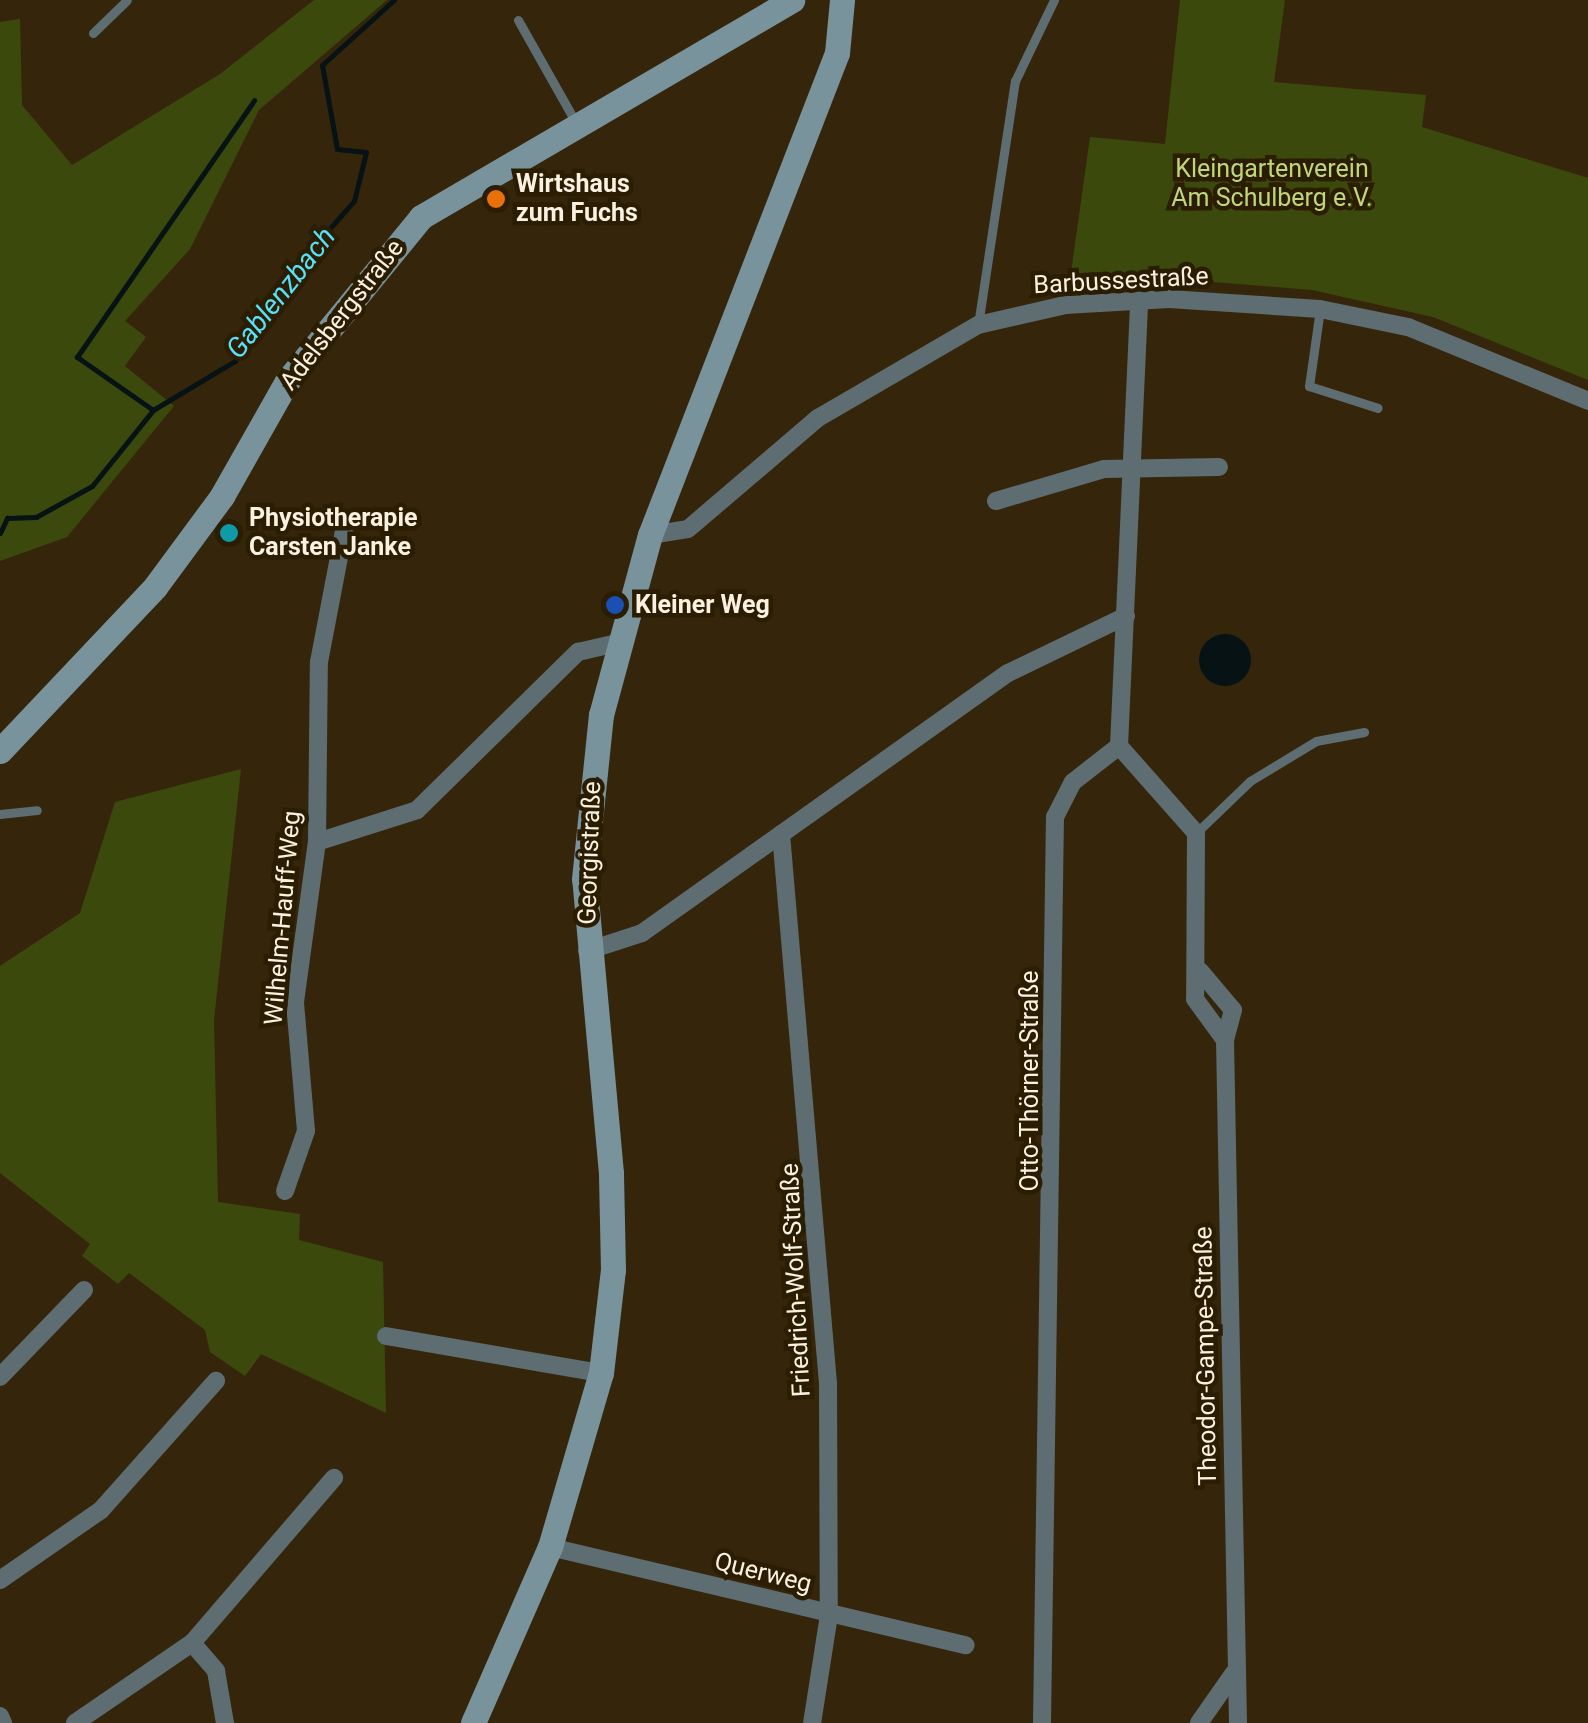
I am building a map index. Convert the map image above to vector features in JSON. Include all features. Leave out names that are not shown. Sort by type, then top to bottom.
[{"type":"street","name":"Adelsbergstraße","points":[[0,751],[155,586],[222,496],[287,381],[421,217],[792,0]]},
{"type":"street","name":"Georgistraße","points":[[473,1723],[550,1547],[601,1373],[613,1270],[611,1173],[587,952],[591,791],[617,644],[650,535],[837,53],[842,0]]},
{"type":"street","name":"Barbussestraße","points":[[650,535],[688,529],[818,418],[978,325],[1065,304],[1139,302],[1320,309],[1408,327],[1588,400]]},
{"type":"street","points":[[1139,302],[1118,746],[1196,833],[1200,970],[1195,999],[1225,1040]]},
{"type":"street","points":[[996,502],[1133,466],[1219,468]]},
{"type":"street","name":"Wilhelm-Hauff-Weg","points":[[285,1192],[306,1131],[295,1002],[317,842],[314,716],[345,526]]},
{"type":"street","points":[[587,952],[642,933],[1008,672],[1126,616]]},
{"type":"street","points":[[317,842],[417,810],[578,652],[617,644]]},
{"type":"street","name":"Otto-Thörner-Straße","points":[[1042,1723],[1055,817],[1073,782],[1118,746]]},
{"type":"street","name":"Friedrich-Wolf-Straße","points":[[781,834],[828,1384],[829,1615],[812,1723]]},
{"type":"street","name":"Theodor-Gampe-Straße","points":[[1200,970],[1229,997],[1225,1040],[1234,1672],[1238,1723]]},
{"type":"street","points":[[0,1377],[84,1290]]},
{"type":"street","points":[[386,1336],[601,1373]]},
{"type":"street","points":[[0,1580],[101,1510],[216,1381]]},
{"type":"street","points":[[74,1723],[192,1643],[334,1478]]},
{"type":"street","name":"Querweg","points":[[550,1547],[966,1645]]},
{"type":"street","points":[[192,1643],[216,1671],[225,1723]]},
{"type":"street","points":[[1199,1723],[1234,1672]]},
{"type":"street","points":[[0,1716],[3,1723]]},
{"type":"lane","points":[[93,33],[127,0]]},
{"type":"lane","points":[[978,325],[1015,81],[1054,0]]},
{"type":"lane","points":[[518,20],[576,123]]},
{"type":"lane","points":[[1320,309],[1309,386],[1378,408]]},
{"type":"lane","points":[[1196,833],[1250,781],[1316,741],[1364,732]]},
{"type":"lane","points":[[0,814],[37,810]]},
{"type":"green space","points":[[314,0],[387,0],[259,110],[190,249],[125,321],[146,337],[125,366],[174,406],[67,537],[0,561],[0,22],[20,19],[22,105],[72,165],[220,74]]},
{"type":"green space","name":"Kleingartenverein Am Schulberg e.V.","points":[[1180,0],[1285,0],[1274,82],[1426,95],[1422,127],[1588,178],[1588,380],[1433,317],[1312,290],[1201,281],[1068,294],[1090,137],[1165,144]]},
{"type":"green space","points":[[241,769],[214,1020],[218,1202],[300,1214],[299,1240],[383,1262],[386,1413],[261,1354],[245,1376],[210,1352],[205,1330],[129,1273],[118,1284],[82,1256],[90,1244],[0,1173],[0,966],[80,913],[115,802]]},
{"type":"shaded area","points":[[1225,634],[1243,642],[1251,660],[1243,678],[1225,686],[1207,678],[1199,660],[1207,642]]},
{"type":"waterway","name":"Gablenzbach","points":[[0,533],[7,518],[36,517],[92,486],[153,410],[235,361],[288,276],[354,201],[366,152],[337,149],[322,65],[394,0]]},
{"type":"waterway","points":[[153,410],[77,357],[254,100]]},
{"type":"place","name":"Wirtshaus zum Fuchs","points":[[496,199]]},
{"type":"place","name":"Physiotherapie Carsten Janke","points":[[229,533]]},
{"type":"place","name":"Kleiner Weg","points":[[615,605]]}]
